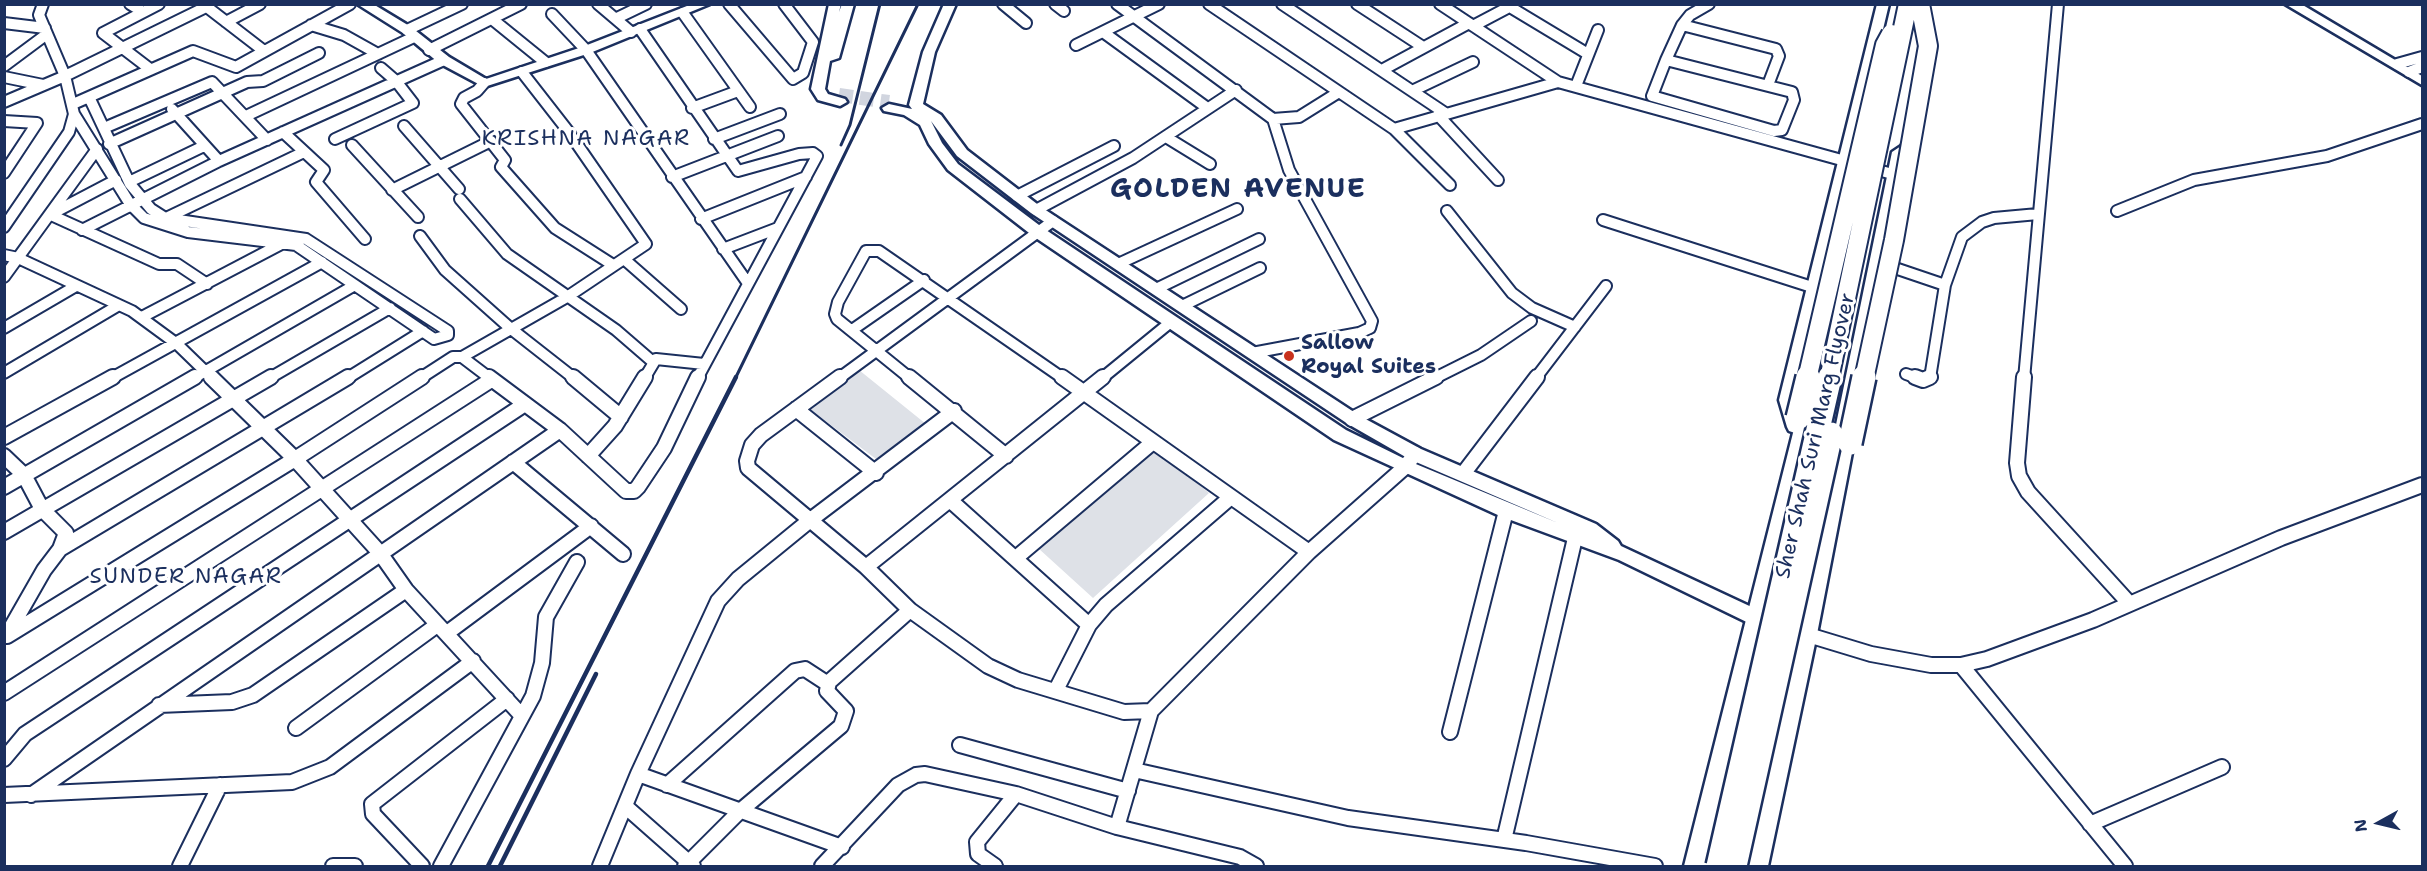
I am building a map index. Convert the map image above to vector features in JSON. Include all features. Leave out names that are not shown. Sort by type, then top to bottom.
[{"type":"highway","points":[[1697,867],[1796,467],[1856,164],[1901,4]]},
{"type":"highway","points":[[1796,467],[1796,423],[1886,45],[1907,4]]},
{"type":"highway","name":"Sher Shah Suri Marg Flyover","points":[[1718,867],[1845,309],[1907,4]]},
{"type":"highway","points":[[1833,489],[1850,443],[1894,240],[1918,111],[1928,46],[1919,4]]},
{"type":"highway","name":"Sher Shah Suri Marg Flyover","points":[[1735,867],[1860,306],[1919,4]]},
{"type":"highway","points":[[1755,867],[1805,634],[1931,4]]},
{"type":"street","points":[[30,4],[43,5],[39,12],[65,76],[74,109],[130,204],[144,218],[161,222],[306,239],[449,333],[446,337],[437,339],[423,331],[305,249],[285,242],[188,232],[161,222],[129,182],[88,97]]},
{"type":"street","points":[[130,4],[143,12]]},
{"type":"street","points":[[150,69],[104,33],[159,4]]},
{"type":"street","points":[[226,22],[260,4]]},
{"type":"street","points":[[4,227],[69,132],[74,109],[88,97],[195,50],[233,68],[350,4]]},
{"type":"street","points":[[246,116],[378,54],[462,4]]},
{"type":"street","points":[[429,50],[521,4]]},
{"type":"street","points":[[462,357],[560,430],[626,491],[634,491],[664,448],[747,282],[816,160],[816,154],[790,156],[741,171],[735,169],[635,30],[598,4]]},
{"type":"street","points":[[617,18],[646,4]]},
{"type":"street","points":[[614,265],[555,228],[501,167],[500,165],[505,160],[460,104],[484,83],[586,50],[704,4]]},
{"type":"street","points":[[729,4],[793,79],[803,73],[813,42],[784,4]]},
{"type":"street","points":[[836,4],[818,89],[823,97],[840,98],[826,82],[848,4]]},
{"type":"street","points":[[912,109],[929,52],[950,4]]},
{"type":"street","points":[[1003,4],[1026,23]]},
{"type":"street","points":[[1055,4],[1064,11]]},
{"type":"street","points":[[1118,4],[1273,119],[1289,170],[1372,325],[1359,333],[1259,357]]},
{"type":"street","points":[[1076,45],[1159,4]]},
{"type":"street","points":[[1209,4],[1394,129],[1450,185]]},
{"type":"street","points":[[1282,4],[1414,90],[1442,114],[1498,180]]},
{"type":"street","points":[[1357,4],[1423,47]]},
{"type":"street","points":[[1440,4],[1558,82],[1650,100],[1780,131],[1795,97],[1792,92],[1666,60]]},
{"type":"street","points":[[1382,70],[1471,24],[1509,7],[1522,4]]},
{"type":"street","points":[[1650,100],[1682,25],[1690,15],[1709,4]]},
{"type":"street","points":[[1796,423],[1786,400],[1815,288],[1856,164],[1883,4]]},
{"type":"street","points":[[2058,4],[2017,463],[2019,476],[2028,492],[2129,603]]},
{"type":"street","points":[[2291,4],[2416,67]]},
{"type":"street","points":[[2307,4],[2416,67]]},
{"type":"street","points":[[364,5],[411,33],[444,60],[484,83]]},
{"type":"street","points":[[4,102],[122,49],[205,6],[264,51]]},
{"type":"street","points":[[1509,7],[1588,54]]},
{"type":"street","points":[[683,13],[750,107]]},
{"type":"street","points":[[552,14],[586,50],[701,219],[747,282]]},
{"type":"street","points":[[492,19],[545,62]]},
{"type":"street","points":[[4,23],[46,31]]},
{"type":"street","points":[[311,25],[344,35],[378,54]]},
{"type":"street","points":[[1682,25],[1776,49],[1779,56],[1768,85]]},
{"type":"street","points":[[1576,86],[1598,30]]},
{"type":"street","points":[[5,65],[46,31]]},
{"type":"street","points":[[1103,32],[1206,107]]},
{"type":"street","points":[[109,144],[247,82],[262,81],[319,53]]},
{"type":"street","points":[[82,230],[219,161],[444,60]]},
{"type":"street","points":[[1414,90],[1473,62]]},
{"type":"street","points":[[335,139],[413,103],[413,99],[381,68]]},
{"type":"street","points":[[7,631],[295,459],[449,358],[462,357],[567,297],[643,248],[646,242],[568,131],[522,72]]},
{"type":"street","points":[[4,77],[44,85]]},
{"type":"street","points":[[104,128],[210,82],[224,92],[267,140]]},
{"type":"street","points":[[1394,129],[1558,82]]},
{"type":"street","points":[[1036,210],[1166,137],[1206,107],[1236,90]]},
{"type":"street","points":[[692,108],[738,91]]},
{"type":"street","points":[[1273,119],[1299,117],[1339,92]]},
{"type":"street","points":[[1650,100],[1896,175]]},
{"type":"street","points":[[165,102],[219,161]]},
{"type":"street","points":[[889,105],[912,109],[936,118],[962,153],[1036,210],[1352,419],[1410,460],[1506,511],[1625,555],[1759,621],[1896,660],[1931,665],[1961,665],[1987,659],[2093,620],[2281,538],[2422,485]]},
{"type":"street","points":[[912,109],[924,122],[936,144],[953,166],[1038,232],[1340,435],[1410,460],[1462,474],[1590,529],[1625,555]]},
{"type":"street","points":[[714,139],[780,114]]},
{"type":"street","points":[[4,121],[37,122],[4,173]]},
{"type":"street","points":[[2117,211],[2194,180],[2327,156],[2422,124]]},
{"type":"street","points":[[404,126],[439,164],[459,194],[507,254],[616,330],[653,362]]},
{"type":"street","points":[[283,132],[324,170],[316,182],[365,239]]},
{"type":"street","points":[[672,177],[778,136]]},
{"type":"street","points":[[1166,137],[1210,164]]},
{"type":"street","points":[[392,190],[439,164],[491,141]]},
{"type":"street","points":[[352,145],[418,217]]},
{"type":"street","points":[[129,182],[204,146]]},
{"type":"street","points":[[1017,196],[1114,146]]},
{"type":"street","points":[[4,277],[53,214],[97,149]]},
{"type":"street","points":[[4,151],[19,151]]},
{"type":"street","points":[[161,222],[304,152]]},
{"type":"street","points":[[701,219],[806,177]]},
{"type":"street","points":[[53,214],[117,180]]},
{"type":"street","points":[[1118,264],[1237,209]]},
{"type":"street","points":[[1447,211],[1512,293],[1532,308],[1575,327]]},
{"type":"street","points":[[53,214],[82,230],[159,264],[177,264],[207,284]]},
{"type":"street","points":[[1906,374],[1923,380],[1930,378],[1945,285],[1958,245],[1966,232],[1994,218],[2038,214]]},
{"type":"street","points":[[1603,220],[1815,288]]},
{"type":"street","points":[[1053,221],[761,435],[752,445],[747,461],[748,468],[866,567],[910,610],[988,666],[1018,680],[1125,712],[1151,711]]},
{"type":"street","points":[[723,249],[778,228]]},
{"type":"street","points":[[420,236],[445,270],[510,328],[537,347],[621,417]]},
{"type":"street","points":[[1156,289],[1258,239]]},
{"type":"street","points":[[142,317],[285,242]]},
{"type":"street","points":[[1006,456],[954,411],[837,319],[835,309],[866,251],[879,250],[924,280],[1309,552]]},
{"type":"street","points":[[4,255],[18,258],[118,304],[142,317],[177,344],[203,372],[235,399],[263,430],[295,459],[351,519],[380,553],[406,590],[522,716]]},
{"type":"street","points":[[624,259],[681,309]]},
{"type":"street","points":[[4,437],[177,344],[322,262]]},
{"type":"street","points":[[1878,262],[1945,285]]},
{"type":"street","points":[[1182,306],[1260,268]]},
{"type":"street","points":[[852,330],[924,280]]},
{"type":"street","points":[[4,487],[355,285]]},
{"type":"street","points":[[4,328],[76,286]]},
{"type":"street","points":[[1462,474],[1606,286]]},
{"type":"street","points":[[4,373],[118,304]]},
{"type":"street","points":[[4,532],[390,308]]},
{"type":"street","points":[[866,567],[951,501],[1172,321]]},
{"type":"street","points":[[1352,419],[1464,364],[1531,321]]},
{"type":"street","points":[[60,549],[263,430],[423,331]]},
{"type":"street","points":[[588,456],[621,417],[653,362],[659,357],[704,364]]},
{"type":"street","points":[[1251,374],[1259,357]]},
{"type":"street","points":[[4,693],[491,380]]},
{"type":"street","points":[[4,759],[9,750],[26,734],[525,404]]},
{"type":"street","points":[[796,409],[876,473]]},
{"type":"street","points":[[600,867],[638,774],[718,601],[738,579],[809,521],[876,473],[954,411]]},
{"type":"street","points":[[31,795],[560,430]]},
{"type":"street","points":[[1017,557],[1153,441]]},
{"type":"street","points":[[4,456],[24,475],[42,509],[66,533],[60,549],[44,570],[7,631]]},
{"type":"street","points":[[1117,827],[1151,711],[1309,552],[1410,460]]},
{"type":"street","points":[[513,462],[623,554]]},
{"type":"street","points":[[1056,690],[1089,625],[1106,605],[1231,497]]},
{"type":"street","points":[[951,501],[1017,557],[1089,625]]},
{"type":"street","points":[[1450,732],[1506,511]]},
{"type":"street","points":[[296,728],[591,526]]},
{"type":"street","points":[[1504,840],[1575,538]]},
{"type":"street","points":[[441,867],[538,684],[549,610],[577,562]]},
{"type":"street","points":[[159,705],[232,702],[253,695],[406,590]]},
{"type":"street","points":[[624,806],[689,865],[740,811],[840,726],[846,711],[827,691],[828,684],[910,610]]},
{"type":"street","points":[[4,795],[292,782],[322,772],[473,661]]},
{"type":"street","points":[[1961,665],[2125,867]]},
{"type":"street","points":[[667,785],[799,669],[805,669],[828,684]]},
{"type":"street","points":[[422,867],[373,814],[372,804],[507,699]]},
{"type":"street","points":[[960,745],[1128,791]]},
{"type":"street","points":[[2090,824],[2222,767]]},
{"type":"street","points":[[1134,770],[1348,818],[1504,840],[1655,867]]},
{"type":"street","points":[[638,774],[842,847]]},
{"type":"street","points":[[822,867],[898,785],[916,775],[925,774],[1016,794],[1117,827],[1240,857],[1256,867]]},
{"type":"street","points":[[180,867],[220,785]]},
{"type":"street","points":[[995,867],[978,854],[977,842],[1016,794]]},
{"type":"street","points":[[333,867],[355,867]]},
{"type":"shaded area","points":[[859,370],[926,424],[876,459],[807,407]]},
{"type":"shaded area","points":[[1155,449],[1209,493],[1093,598],[1038,548]]},
{"type":"tunnel","points":[[839,95],[889,102]]},
{"type":"railway","points":[[841,145],[850,125],[880,4]]},
{"type":"railway","points":[[735,378],[918,4]]},
{"type":"railway","points":[[488,866],[735,378]]},
{"type":"railway","points":[[500,866],[596,674]]},
{"type":"place","name":"Sallow Royal Suites","points":[[1289,356]]},
{"type":"district","name":"KRISHNA NAGAR","points":[[586,139]]},
{"type":"district","name":"GOLDEN AVENUE","points":[[1238,190]]},
{"type":"district","name":"SUNDER NAGAR","points":[[186,577]]}]
